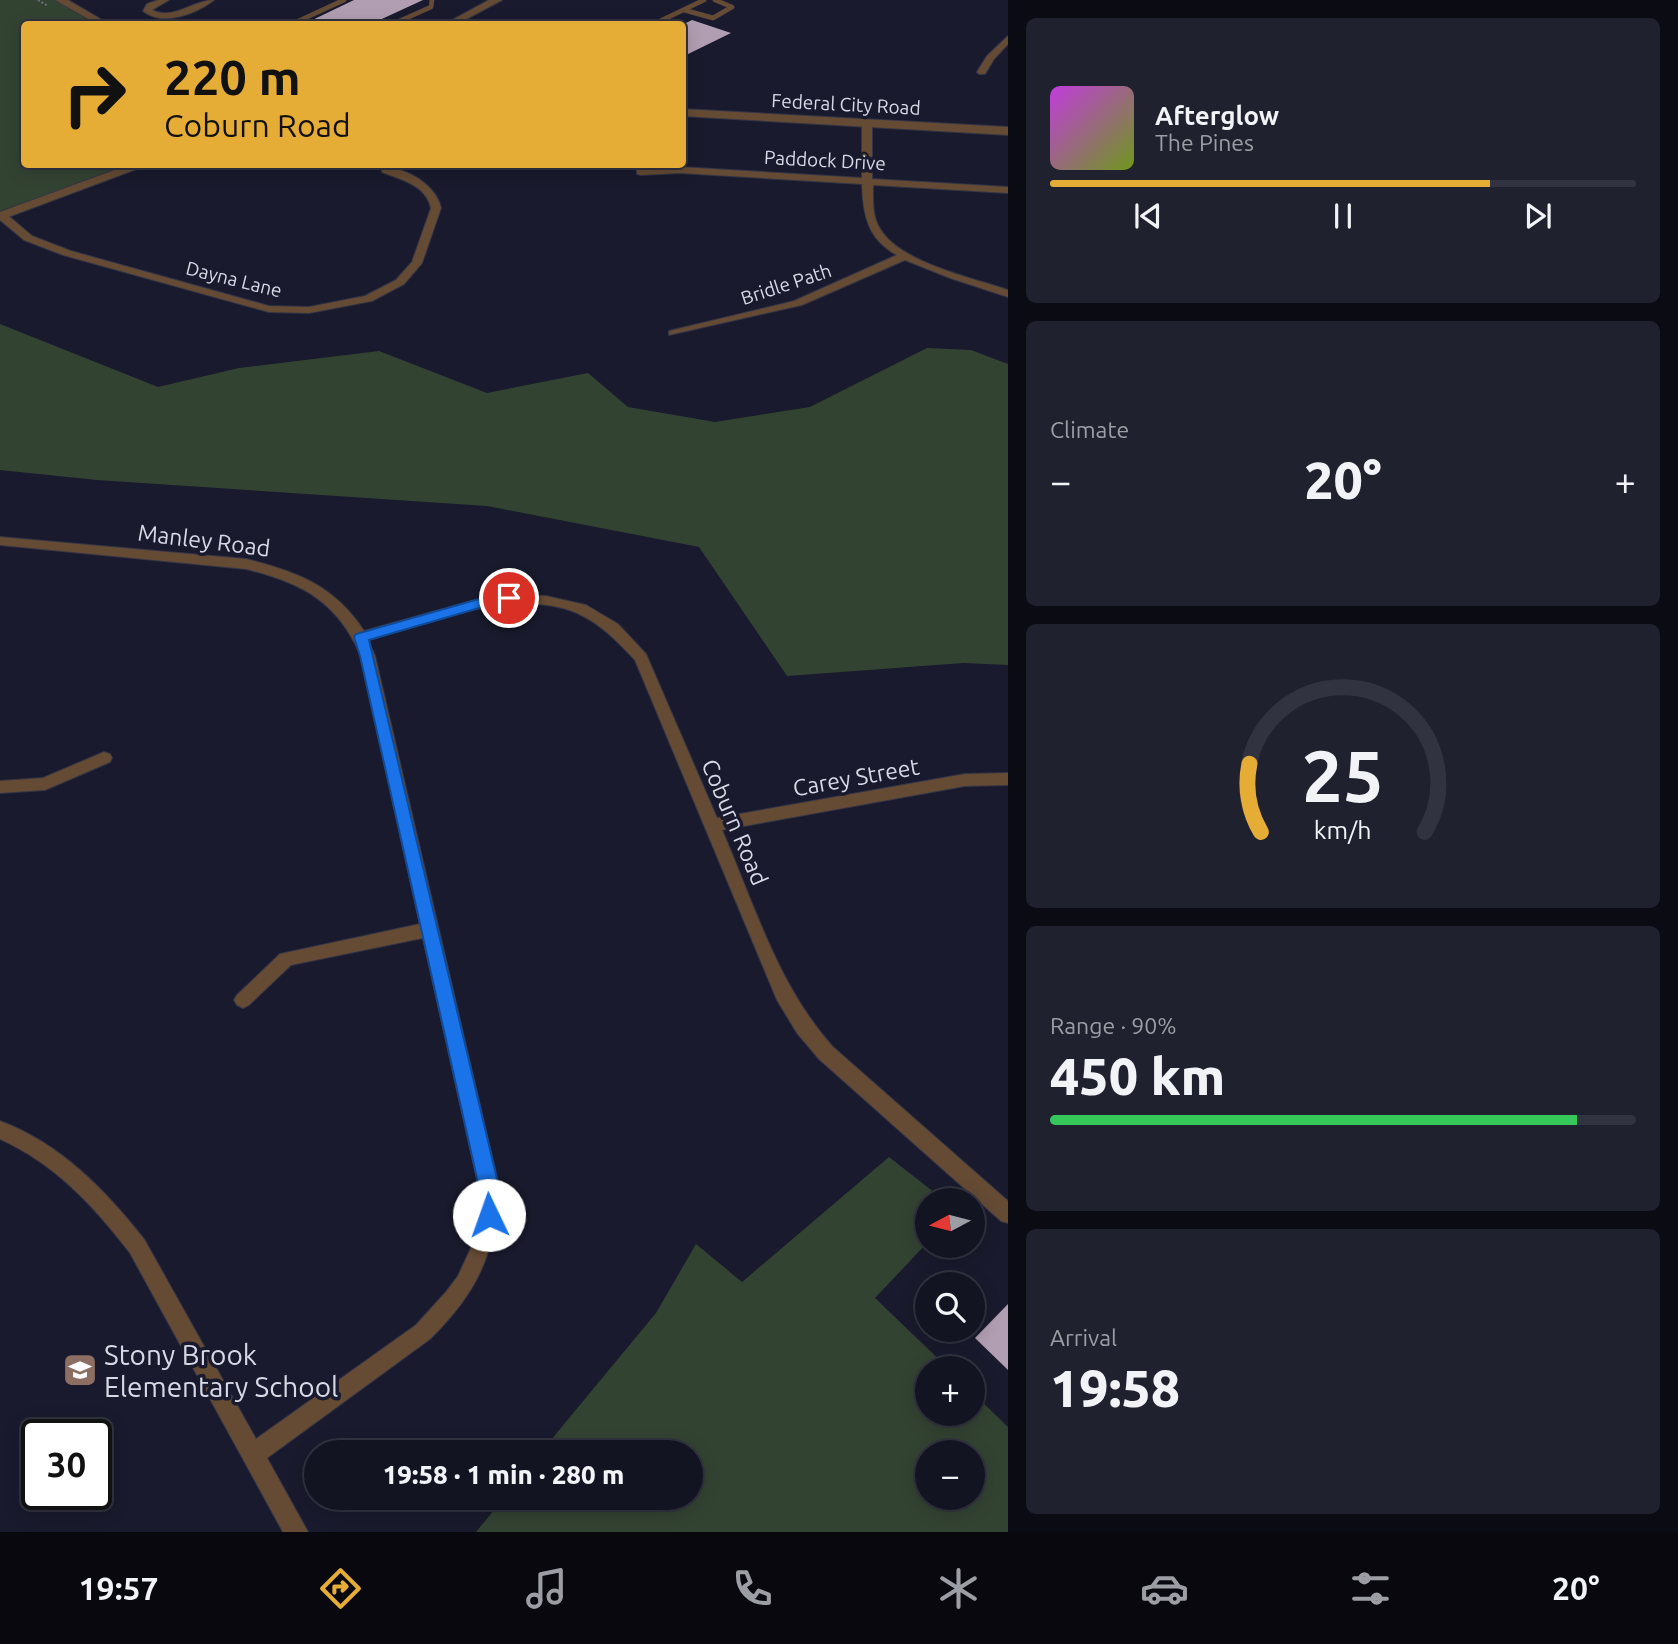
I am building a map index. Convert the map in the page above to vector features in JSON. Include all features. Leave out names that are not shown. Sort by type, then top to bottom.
[{"type":"street","points":[[60,0],[98,21]]},
{"type":"street","points":[[165,0],[150,6],[147,11],[154,16],[167,17],[210,0]]},
{"type":"street","points":[[455,21],[491,1]]},
{"type":"street","points":[[982,72],[990,58],[1008,39]]},
{"type":"street","name":"Federal City Road","points":[[686,112],[1008,131]]},
{"type":"street","points":[[867,123],[871,222],[874,230],[892,248],[905,256],[1008,294]]},
{"type":"street","points":[[0,216],[133,168]]},
{"type":"street","name":"Dayna Lane","points":[[0,216],[29,238],[67,253],[270,309],[328,309],[349,305],[385,291],[400,282],[417,263],[436,201],[431,193],[418,183],[386,170]]},
{"type":"street","name":"Paddock Drive","points":[[640,172],[680,170],[1008,190]]},
{"type":"street","name":"Bridle Path","points":[[673,333],[798,303],[905,256]]},
{"type":"street","name":"Manley Road","points":[[2,545],[246,564],[274,570],[317,589],[336,604],[361,637],[368,656],[488,1183],[489,1215],[481,1251],[468,1280],[448,1309],[423,1332],[253,1455]]},
{"type":"street","name":"Coburn Road","points":[[361,637],[486,601],[509,598],[554,601],[598,617],[617,629],[641,658],[786,1000],[803,1027],[826,1053],[1008,1214]]},
{"type":"street","points":[[0,787],[46,784],[104,758]]},
{"type":"street","name":"Carey Street","points":[[712,825],[965,780],[1008,779]]},
{"type":"street","points":[[243,1000],[286,959],[430,929]]},
{"type":"street","points":[[0,1130],[23,1139],[66,1167],[104,1203],[137,1246],[296,1532]]},
{"type":"lane","points":[[298,21],[344,0]]},
{"type":"lane","points":[[399,21],[431,6],[432,0]]},
{"type":"lane","points":[[660,21],[704,0]]},
{"type":"lane","points":[[684,10],[713,18],[732,6],[715,0]]},
{"type":"green space","points":[[0,0],[56,0],[94,21],[21,21],[21,168],[126,168],[0,211]]},
{"type":"green space","points":[[0,324],[158,387],[239,368],[379,351],[487,393],[588,373],[628,407],[715,422],[810,407],[927,348],[971,350],[1008,364],[1008,665],[963,663],[787,676],[699,547],[487,506],[97,480],[0,470]]},
{"type":"green space","points":[[889,1157],[929,1188],[915,1188],[915,1256],[875,1298],[915,1336],[915,1342],[921,1342],[935,1356],[915,1356],[915,1426],[985,1426],[985,1405],[1008,1427],[1008,1532],[476,1532],[494,1510],[703,1510],[703,1440],[551,1440],[656,1313],[696,1244],[742,1282]]},
{"type":"building","points":[[354,0],[423,0],[378,21],[310,21]]},
{"type":"building","points":[[692,20],[731,33],[686,55],[686,23]]},
{"type":"building","points":[[1008,1304],[1008,1370],[979,1342],[985,1342],[985,1328]]},
{"type":"place","name":"Stony Brook Elementary School","points":[[80,1370]]},
{"type":"route","points":[[489,1215],[488,1183],[368,656],[361,637],[486,601],[509,598]]}]
